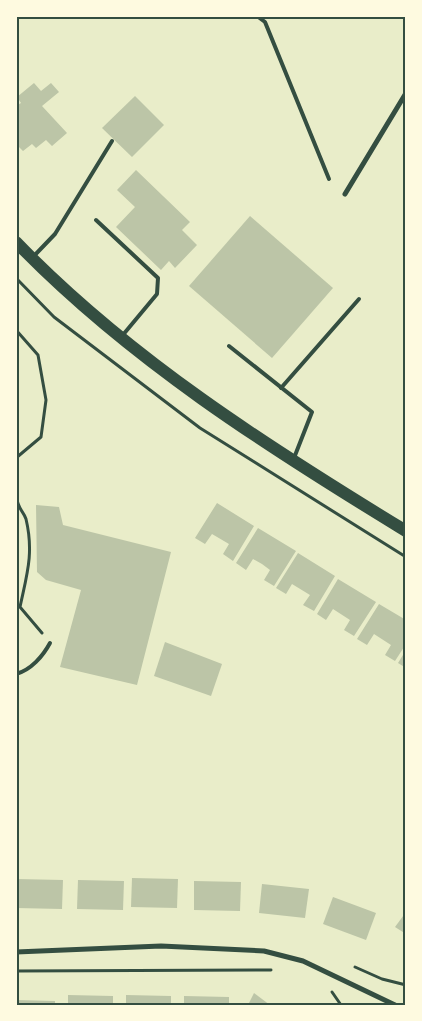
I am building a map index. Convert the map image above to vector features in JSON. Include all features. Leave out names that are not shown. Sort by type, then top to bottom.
[{"type":"main road","points":[[16,242],[85,308],[162,370],[294,460],[406,531]]},
{"type":"street","points":[[345,194],[405,96]]},
{"type":"street","points":[[16,952],[161,946],[264,951],[303,961],[395,1005]]},
{"type":"lane","points":[[257,16],[265,22],[329,179]]},
{"type":"lane","points":[[32,258],[55,234],[112,141]]},
{"type":"lane","points":[[96,220],[158,278],[157,294],[122,336]]},
{"type":"lane","points":[[282,388],[359,299]]},
{"type":"lane","points":[[229,346],[312,412],[294,460]]},
{"type":"lane","points":[[16,674],[25,672],[45,653],[50,643]]},
{"type":"path","points":[[16,330],[38,355],[46,400],[41,437],[16,458]]},
{"type":"path","points":[[16,495],[18,508],[25,517],[32,552],[20,607],[50,643]]},
{"type":"path","points":[[16,971],[279,970]]},
{"type":"path","points":[[331,990],[341,1005]]},
{"type":"building","points":[[34,83],[41,91],[51,83],[59,92],[42,106],[67,133],[52,146],[46,140],[36,148],[32,144],[23,151],[16,144],[16,106],[21,103],[17,97]]},
{"type":"building","points":[[135,96],[164,125],[132,157],[102,128]]},
{"type":"building","points":[[136,170],[190,222],[182,230],[197,245],[175,268],[169,261],[161,270],[116,227],[135,207],[117,190]]},
{"type":"building","points":[[250,216],[333,288],[272,358],[189,286]]},
{"type":"building","points":[[217,503],[254,526],[233,561],[223,554],[229,544],[212,534],[205,544],[195,538]]},
{"type":"building","points":[[36,505],[59,507],[63,525],[171,552],[137,685],[60,667],[81,590],[46,580],[37,572]]},
{"type":"building","points":[[258,528],[296,551],[274,586],[264,580],[270,570],[262,564],[253,559],[246,570],[236,563]]},
{"type":"building","points":[[298,553],[335,576],[314,611],[303,605],[310,595],[292,584],[286,594],[276,588]]},
{"type":"building","points":[[338,579],[376,602],[354,636],[344,630],[350,620],[333,609],[326,620],[317,614]]},
{"type":"building","points":[[379,604],[406,620],[406,644],[395,661],[385,655],[391,645],[374,634],[367,645],[357,639]]},
{"type":"building","points":[[165,642],[222,664],[211,696],[154,676]]},
{"type":"building","points":[[406,650],[406,668],[398,663]]},
{"type":"building","points":[[132,878],[178,879],[177,908],[131,907]]},
{"type":"building","points":[[16,879],[63,880],[62,909],[16,908]]},
{"type":"building","points":[[78,880],[124,881],[123,910],[77,909]]},
{"type":"building","points":[[194,881],[241,882],[240,911],[194,910]]},
{"type":"building","points":[[262,884],[309,889],[305,918],[259,913]]},
{"type":"building","points":[[333,897],[376,913],[366,940],[323,924]]},
{"type":"building","points":[[406,912],[406,934],[395,927]]},
{"type":"building","points":[[254,993],[270,1005],[248,1005]]},
{"type":"building","points":[[68,995],[113,996],[113,1005],[68,1005]]},
{"type":"building","points":[[126,995],[171,996],[171,1005],[126,1005]]},
{"type":"building","points":[[184,996],[229,997],[229,1005],[184,1005]]},
{"type":"building","points":[[16,1000],[55,1001],[55,1005],[16,1005]]}]
